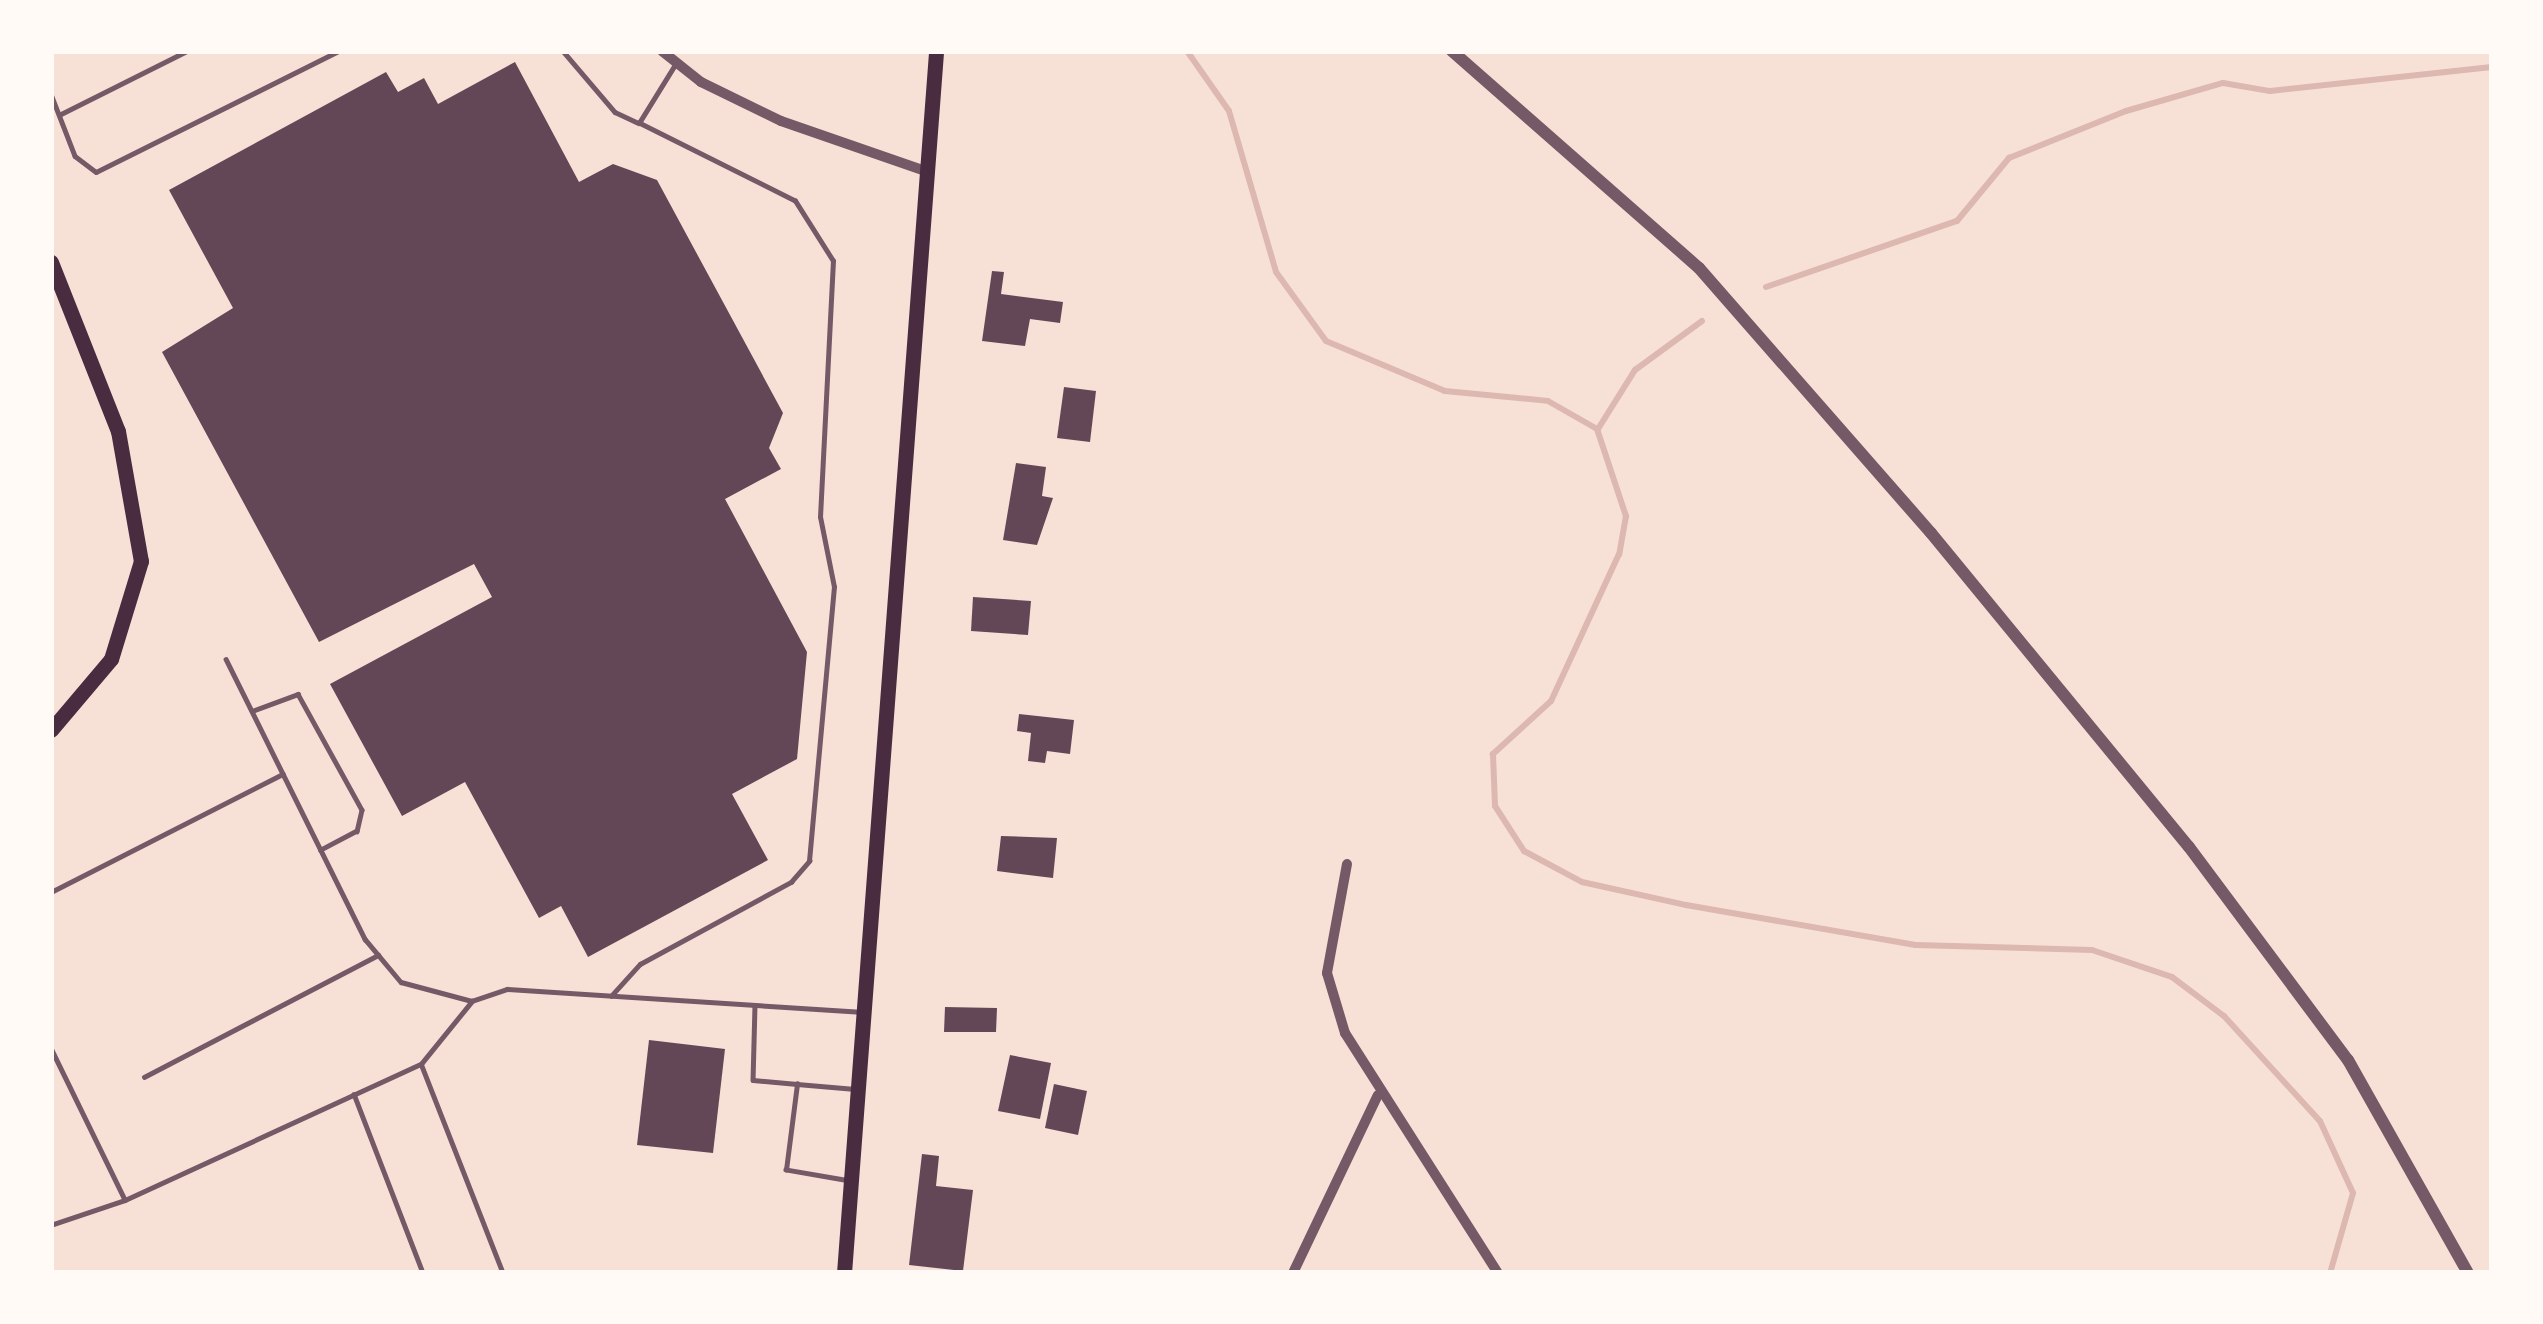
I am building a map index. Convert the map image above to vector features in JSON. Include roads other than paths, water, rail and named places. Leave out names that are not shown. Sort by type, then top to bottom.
[{"type":"main road","points":[[844,1273],[936,51]]},
{"type":"main road","points":[[51,262],[118,431],[140,561],[111,659],[51,730]]},
{"type":"street","points":[[662,51],[781,121],[926,171]]},
{"type":"street","points":[[1452,51],[1699,268],[1931,532],[2189,847],[2348,1060],[2468,1273]]},
{"type":"street","points":[[1348,864],[1327,973],[1378,1095],[1498,1273]]},
{"type":"street","points":[[1293,1273],[1378,1095]]},
{"type":"lane","points":[[59,115],[187,51]]},
{"type":"lane","points":[[51,94],[75,156],[96,172],[339,51]]},
{"type":"lane","points":[[562,51],[615,112],[795,201],[833,261],[820,517],[834,587],[809,861],[791,882],[640,964],[611,996]]},
{"type":"lane","points":[[639,123],[676,63]]},
{"type":"lane","points":[[226,659],[378,956],[401,982],[472,1001]]},
{"type":"lane","points":[[252,711],[298,694],[362,809],[357,831],[320,850]]},
{"type":"lane","points":[[51,892],[283,774]]},
{"type":"lane","points":[[144,1077],[378,956]]},
{"type":"lane","points":[[51,1225],[125,1201],[422,1064],[472,1001],[508,989],[861,1012]]},
{"type":"lane","points":[[755,1005],[754,1080],[856,1089]]},
{"type":"lane","points":[[51,1048],[125,1201]]},
{"type":"lane","points":[[422,1064],[503,1273]]},
{"type":"lane","points":[[797,1084],[786,1170],[850,1181]]},
{"type":"lane","points":[[354,1094],[423,1273]]},
{"type":"waterway","points":[[1187,51],[1229,111],[1276,272],[1326,341],[1445,391],[1548,401],[1597,429],[1626,516],[1619,554],[1551,701],[1493,754],[1495,806],[1524,851],[1582,882],[1686,905],[1916,945],[2092,950],[2172,977],[2224,1016],[2320,1121],[2353,1193],[2330,1273]]},
{"type":"waterway","points":[[1766,287],[1957,221],[2009,158],[2126,111],[2223,83],[2270,91],[2492,67]]},
{"type":"waterway","points":[[1598,429],[1635,370],[1702,321]]}]
